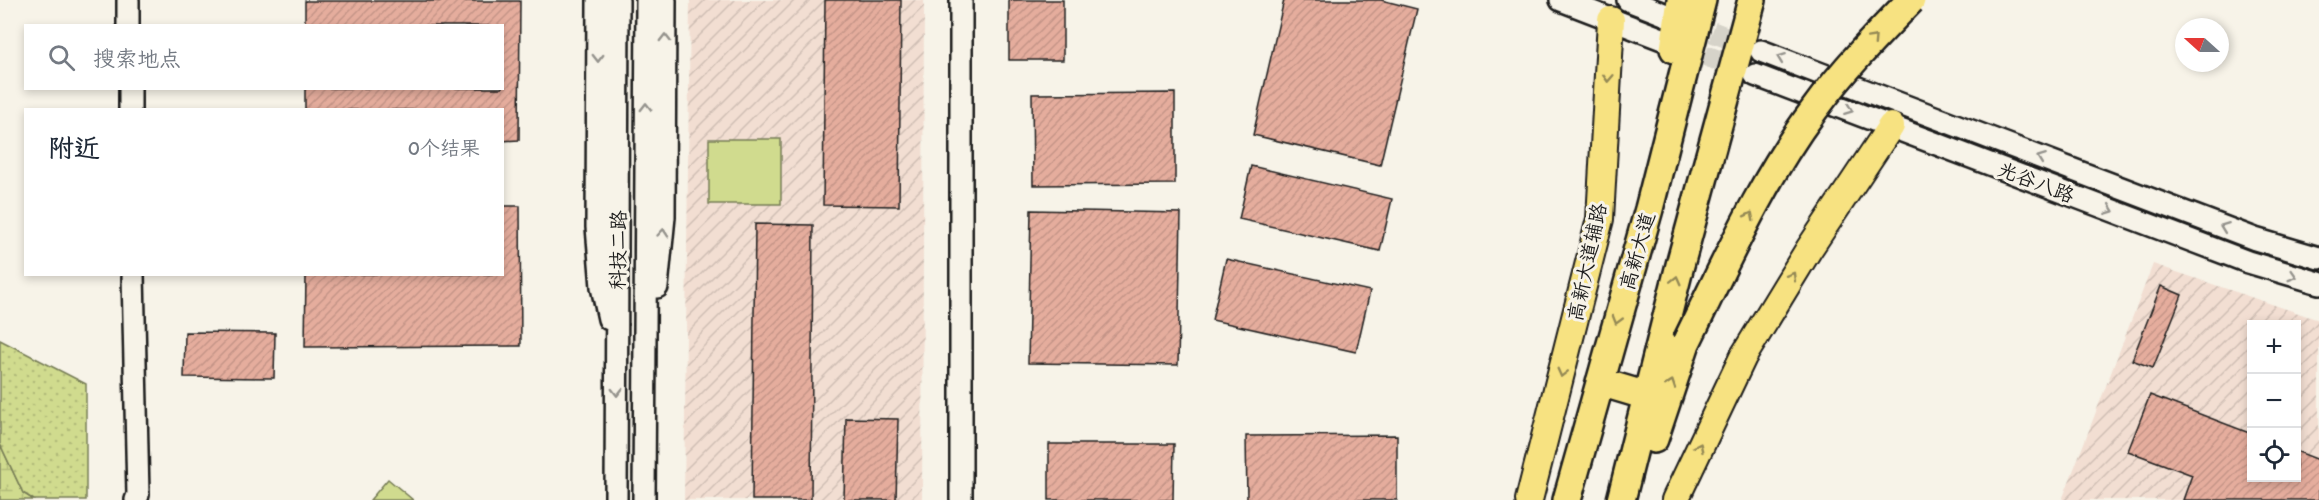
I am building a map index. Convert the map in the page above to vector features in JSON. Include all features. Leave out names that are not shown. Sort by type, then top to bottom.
[{"type":"highway","name":"高新大道","points":[[1567,500],[1649,209],[1702,0]]},
{"type":"highway","points":[[1635,500],[1686,343],[1763,190],[1814,110],[1869,43],[1911,0]]},
{"type":"highway","points":[[1649,209],[1675,8]]},
{"type":"highway","points":[[1622,500],[1647,396],[1750,10]]},
{"type":"highway","points":[[1600,382],[1647,396]]},
{"type":"main road","name":"高新大道辅路","points":[[1529,500],[1600,219],[1611,20]]},
{"type":"main road","points":[[1675,500],[1743,357],[1809,249],[1891,126]]},
{"type":"street","points":[[128,0],[128,24]]},
{"type":"street","points":[[598,0],[597,227],[602,288],[617,354]]},
{"type":"street","name":"科技二路","points":[[616,500],[618,0]]},
{"type":"street","name":"科技二路","points":[[644,500],[647,0]]},
{"type":"street","points":[[645,353],[659,278],[664,218],[665,0]]},
{"type":"street","points":[[961,0],[962,500]]},
{"type":"street","points":[[1561,0],[1670,42]]},
{"type":"street","points":[[1628,0],[1675,8]]},
{"type":"street","name":"光谷八路","points":[[1761,51],[2256,239],[2319,258]]},
{"type":"street","name":"光谷八路","points":[[1755,75],[2248,262],[2319,284]]},
{"type":"street","points":[[130,90],[130,108]]},
{"type":"street","points":[[133,276],[139,498]]},
{"type":"shaded area","points":[[690,0],[924,0],[922,500],[684,500]]},
{"type":"shaded area","points":[[2153,264],[2319,320],[2319,500],[2062,500]]},
{"type":"green space","points":[[709,139],[781,139],[781,204],[709,204]]},
{"type":"green space","points":[[0,340],[86,384],[86,500],[34,500],[23,493],[0,444]]},
{"type":"green space","points":[[0,444],[23,493],[34,500],[0,500]]},
{"type":"green space","points":[[388,479],[413,500],[370,500]]},
{"type":"building","points":[[825,0],[901,0],[899,206],[823,205]]},
{"type":"building","points":[[1009,0],[1063,0],[1063,60],[1009,60]]},
{"type":"building","points":[[1284,0],[1381,0],[1417,9],[1380,165],[1253,135]]},
{"type":"building","points":[[305,1],[520,1],[519,140],[504,141],[504,108],[305,108],[305,90],[504,90],[504,24],[305,24]]},
{"type":"building","points":[[1175,93],[1175,184],[1033,185],[1032,94]]},
{"type":"building","points":[[1251,166],[1392,199],[1380,251],[1239,219]]},
{"type":"building","points":[[504,206],[520,206],[521,346],[305,347],[306,276],[504,276]]},
{"type":"building","points":[[1031,210],[1181,213],[1178,365],[1028,363]]},
{"type":"building","points":[[755,224],[813,225],[811,500],[752,500]]},
{"type":"building","points":[[1226,259],[1370,291],[1356,352],[1212,320]]},
{"type":"building","points":[[2161,286],[2182,295],[2153,368],[2132,360]]},
{"type":"building","points":[[185,332],[275,333],[274,378],[184,377]]},
{"type":"building","points":[[2150,395],[2247,432],[2247,482],[2301,482],[2301,453],[2319,460],[2319,500],[2183,500],[2192,475],[2128,451]]},
{"type":"building","points":[[846,418],[898,419],[896,500],[844,500]]},
{"type":"building","points":[[1397,435],[1397,500],[1247,500],[1246,436]]},
{"type":"building","points":[[1049,444],[1174,444],[1173,500],[1049,500]]},
{"type":"tunnel","points":[[1683,21],[1752,47]]},
{"type":"tunnel","points":[[1676,44],[1748,72]]}]
